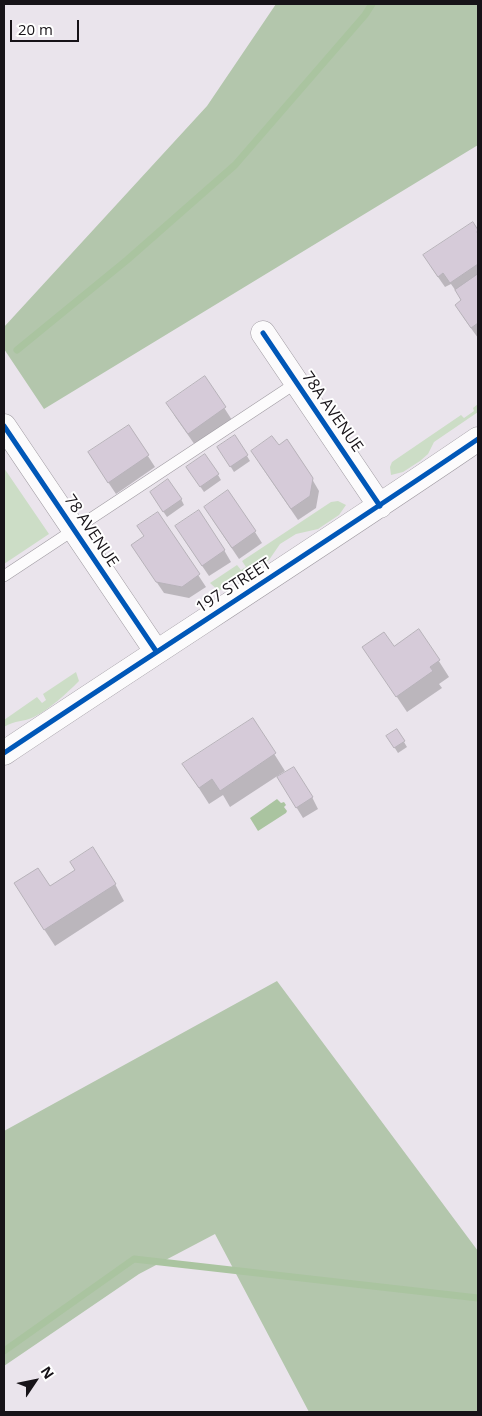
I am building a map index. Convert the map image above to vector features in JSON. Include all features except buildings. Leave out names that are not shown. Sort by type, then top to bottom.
[{"type":"street","name":"78A AVENUE","points":[[263,333],[380,506]]},
{"type":"street","name":"78 AVENUE","points":[[4,426],[156,651]]},
{"type":"street","name":"197 STREET","points":[[4,753],[156,651],[380,506],[478,439]]},
{"type":"lane","points":[[4,576],[296,383]]},
{"type":"shaded area","points":[[276,4],[478,4],[478,145],[44,409],[4,349],[4,327],[207,106]]},
{"type":"shaded area","points":[[478,404],[478,412],[434,442],[428,454],[420,461],[403,472],[391,475],[390,467],[392,462],[461,415],[464,418],[474,411],[473,408]]},
{"type":"shaded area","points":[[4,468],[49,534],[4,564]]},
{"type":"shaded area","points":[[338,501],[346,505],[339,515],[318,529],[296,534],[280,544],[269,560],[219,591],[210,583],[237,565],[241,570],[246,567],[242,561],[331,502]]},
{"type":"shaded area","points":[[76,672],[79,681],[64,696],[34,717],[4,727],[4,720],[37,697],[42,703],[46,700],[43,694]]},
{"type":"shaded area","points":[[277,799],[286,805],[284,807],[287,811],[286,813],[258,831],[250,818]]},
{"type":"shaded area","points":[[277,981],[478,1251],[478,1412],[309,1412],[215,1234],[139,1274],[4,1366],[4,1131]]},
{"type":"waterway","points":[[17,350],[127,260],[235,165],[365,15],[372,4]]},
{"type":"waterway","points":[[4,1351],[134,1259],[478,1298]]},
{"type":"cycle path","points":[[263,333],[380,506]]},
{"type":"cycle path","points":[[4,426],[156,651]]},
{"type":"cycle path","points":[[4,753],[478,439]]}]
